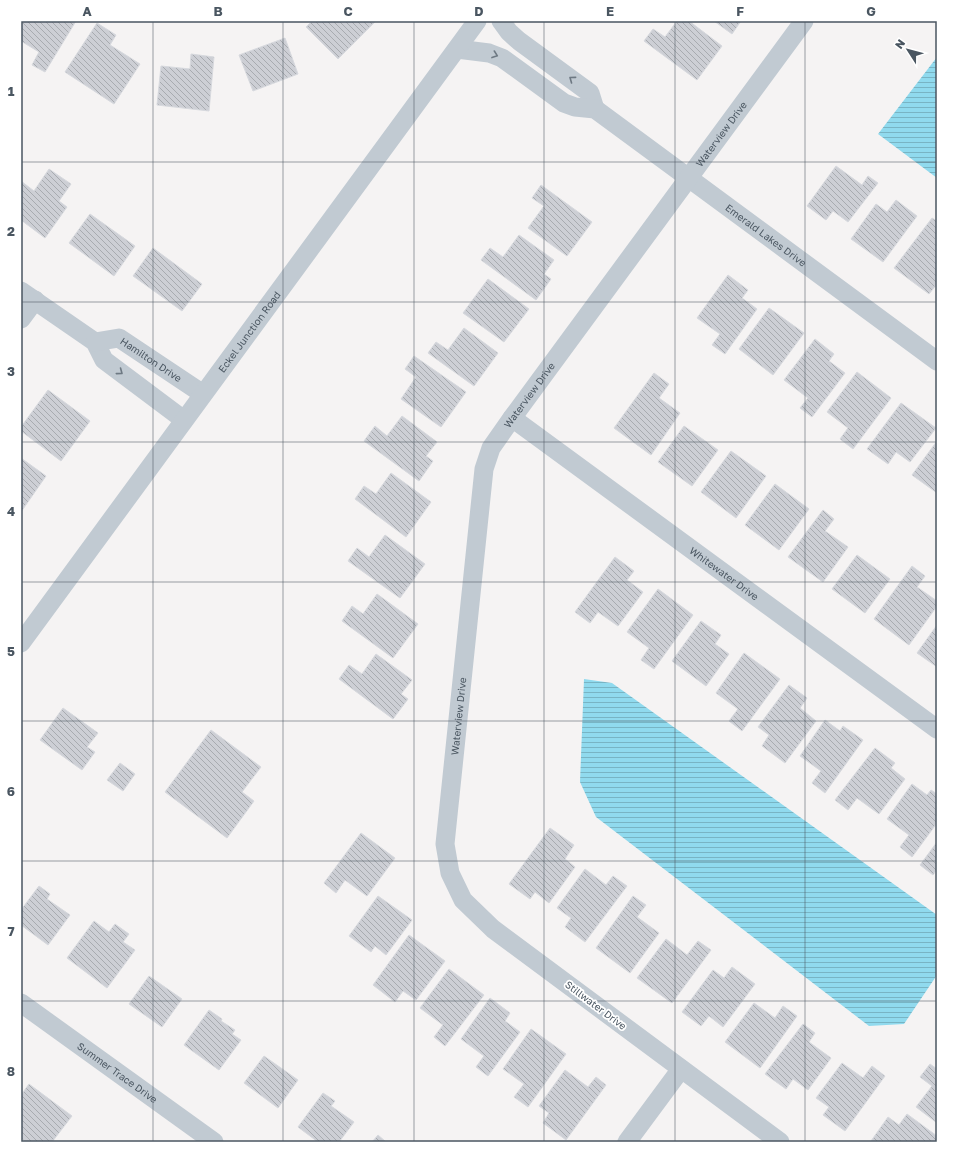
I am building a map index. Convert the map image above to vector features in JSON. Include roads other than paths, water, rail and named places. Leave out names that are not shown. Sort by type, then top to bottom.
[{"type":"street","name":"Eckel Junction Road","points":[[21,643],[477,21]]},
{"type":"street","points":[[457,48],[489,53],[502,58],[564,103],[575,107],[595,109],[590,93],[519,41],[501,21]]},
{"type":"street","name":"Waterview Drive","points":[[445,844],[484,469],[491,448],[804,21]]},
{"type":"street","name":"Emerald Lakes Drive","points":[[595,109],[937,361]]},
{"type":"street","points":[[21,319],[28,295],[96,342],[104,360],[184,420]]},
{"type":"street","name":"Hamilton Drive","points":[[96,342],[119,338],[203,394]]},
{"type":"street","name":"Whitewater Drive","points":[[512,418],[937,729]]},
{"type":"street","name":"Stillwater Drive","points":[[445,844],[450,873],[463,900],[493,929],[780,1142]]},
{"type":"street","name":"Summer Trace Drive","points":[[21,1003],[214,1142]]},
{"type":"street","points":[[627,1142],[681,1069]]},
{"type":"water","points":[[937,57],[937,178],[878,134]]},
{"type":"water","points":[[584,679],[612,683],[937,915],[937,975],[904,1024],[869,1026],[596,817],[580,782]]}]
